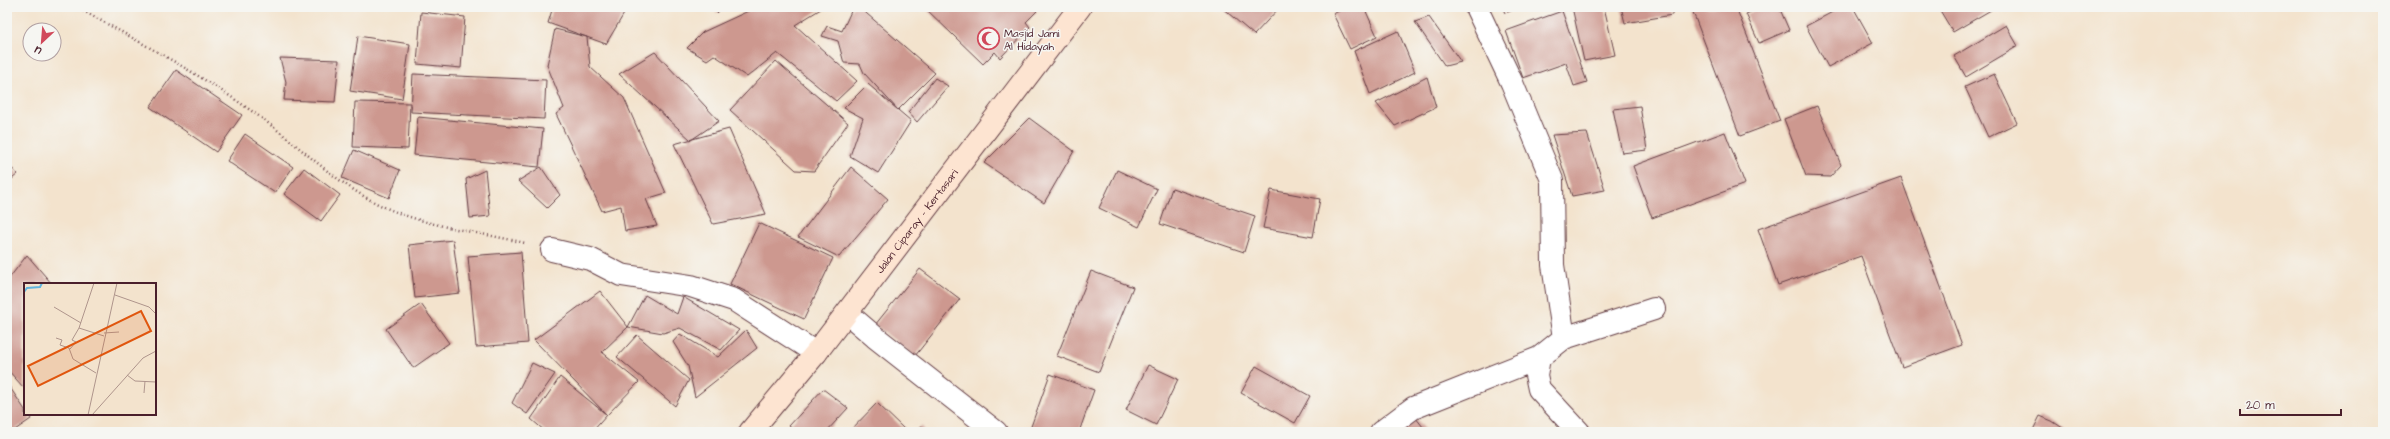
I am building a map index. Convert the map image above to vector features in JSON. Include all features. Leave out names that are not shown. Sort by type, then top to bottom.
[{"type":"main road","name":"Jalan Ciparay - Kertasari","points":[[750,432],[816,353],[1080,7]]},
{"type":"street","points":[[1476,7],[1512,83],[1552,180],[1553,266],[1564,338]]},
{"type":"street","points":[[552,250],[590,259],[621,275],[691,286],[734,300],[816,353]]},
{"type":"street","points":[[1381,432],[1413,408],[1539,358],[1564,338],[1654,309]]},
{"type":"street","points":[[847,313],[875,337],[996,432]]},
{"type":"street","points":[[1539,358],[1536,376],[1539,389],[1579,432]]},
{"type":"path","points":[[76,7],[205,79],[255,113],[334,178],[377,204],[426,222],[552,250]]},
{"type":"building","points":[[553,7],[628,7],[606,44],[548,23]]},
{"type":"building","points":[[711,7],[723,7],[717,13]]},
{"type":"building","points":[[757,7],[824,7],[795,25],[857,81],[836,101],[777,53],[747,77],[714,55],[707,60],[687,48],[703,32]]},
{"type":"building","points":[[853,7],[859,7],[935,73],[898,110],[864,73],[860,64],[844,63],[838,41],[822,36],[827,26],[842,31]]},
{"type":"building","name":"Masjid Jami Al Hidayah","points":[[924,7],[1032,7],[1037,11],[1026,22],[1030,27],[1000,58],[995,52],[983,64]]},
{"type":"building","points":[[1221,7],[1280,7],[1254,35]]},
{"type":"building","points":[[1347,7],[1364,7],[1377,36],[1350,49],[1333,14]]},
{"type":"building","points":[[1502,7],[1521,7],[1505,13]]},
{"type":"building","points":[[1572,7],[1604,7],[1615,55],[1584,61]]},
{"type":"building","points":[[1621,7],[1672,7],[1672,15],[1625,23]]},
{"type":"building","points":[[1691,7],[1736,7],[1780,121],[1740,136]]},
{"type":"building","points":[[1762,7],[1779,7],[1789,30],[1759,43],[1746,14]]},
{"type":"building","points":[[1842,7],[1853,7],[1873,43],[1828,67],[1806,26]]},
{"type":"building","points":[[1938,7],[1996,7],[1953,32]]},
{"type":"building","points":[[1562,11],[1587,82],[1574,86],[1566,63],[1523,78],[1506,31]]},
{"type":"building","points":[[421,12],[465,17],[461,68],[417,64]]},
{"type":"building","points":[[1429,17],[1461,62],[1445,66],[1415,22]]},
{"type":"building","points":[[2006,25],[2018,46],[1966,77],[1954,56]]},
{"type":"building","points":[[555,29],[587,37],[590,67],[624,98],[666,193],[646,199],[657,226],[625,231],[621,206],[602,211],[556,114],[564,108],[547,65]]},
{"type":"building","points":[[1398,31],[1415,72],[1370,94],[1354,51]]},
{"type":"building","points":[[358,36],[410,44],[402,99],[350,91]]},
{"type":"building","points":[[655,52],[719,121],[691,140],[619,74]]},
{"type":"building","points":[[280,58],[339,60],[335,102],[284,100],[286,82]]},
{"type":"building","points":[[776,61],[848,123],[814,171],[796,170],[730,110]]},
{"type":"building","points":[[176,70],[242,115],[216,152],[150,107]]},
{"type":"building","points":[[413,74],[546,80],[544,119],[411,112]]},
{"type":"building","points":[[1994,74],[2017,123],[1988,137],[1965,87]]},
{"type":"building","points":[[1427,77],[1436,107],[1395,126],[1376,103]]},
{"type":"building","points":[[935,78],[948,86],[917,122],[908,112]]},
{"type":"building","points":[[868,84],[911,121],[878,173],[850,156],[863,118],[844,108]]},
{"type":"building","points":[[355,102],[410,103],[408,149],[353,147]]},
{"type":"building","points":[[1640,106],[1647,150],[1622,153],[1613,109]]},
{"type":"building","points":[[1817,106],[1841,165],[1830,177],[1806,176],[1784,119]]},
{"type":"building","points":[[418,117],[543,129],[539,167],[414,155]]},
{"type":"building","points":[[1029,118],[1074,151],[1044,203],[984,163]]},
{"type":"building","points":[[729,129],[766,214],[713,224],[674,144]]},
{"type":"building","points":[[1725,132],[1745,184],[1652,218],[1633,166]]},
{"type":"building","points":[[1587,133],[1605,190],[1572,196],[1552,135]]},
{"type":"building","points":[[245,134],[293,167],[275,193],[227,161]]},
{"type":"building","points":[[354,150],[400,170],[389,198],[342,178]]},
{"type":"building","points":[[7,164],[18,174],[7,183]]},
{"type":"building","points":[[541,167],[560,195],[547,208],[518,181]]},
{"type":"building","points":[[851,167],[888,199],[839,257],[798,237]]},
{"type":"building","points":[[304,168],[340,195],[321,221],[284,194]]},
{"type":"building","points":[[485,170],[490,216],[470,218],[466,179]]},
{"type":"building","points":[[1117,170],[1157,189],[1139,227],[1099,208]]},
{"type":"building","points":[[1901,178],[1962,345],[1902,367],[1861,256],[1778,285],[1758,229]]},
{"type":"building","points":[[1172,188],[1255,216],[1244,252],[1160,224]]},
{"type":"building","points":[[1271,190],[1320,199],[1313,237],[1263,228]]},
{"type":"building","points":[[759,223],[833,258],[804,319],[730,284]]},
{"type":"building","points":[[453,240],[460,293],[415,298],[409,245]]},
{"type":"building","points":[[521,252],[528,343],[476,347],[468,256]]},
{"type":"building","points":[[27,255],[51,283],[24,283],[24,388],[7,369],[7,281]]},
{"type":"building","points":[[920,269],[960,299],[915,356],[875,325]]},
{"type":"building","points":[[1091,271],[1133,287],[1099,372],[1057,356]]},
{"type":"building","points":[[600,291],[628,327],[602,352],[639,382],[607,415],[534,340]]},
{"type":"building","points":[[645,295],[677,314],[683,297],[739,330],[721,350],[680,328],[663,333],[628,327]]},
{"type":"building","points":[[421,304],[449,343],[413,368],[386,329]]},
{"type":"building","points":[[746,330],[757,348],[695,397],[688,366],[673,342],[680,334],[718,357]]},
{"type":"building","points":[[637,335],[689,380],[675,406],[617,357]]},
{"type":"building","points":[[532,363],[555,374],[527,414],[512,403]]},
{"type":"building","points":[[1148,365],[1178,379],[1156,425],[1126,410]]},
{"type":"building","points":[[1256,366],[1310,396],[1295,423],[1241,393]]},
{"type":"building","points":[[1050,374],[1094,390],[1079,432],[1029,432]]},
{"type":"building","points":[[560,377],[607,415],[592,432],[546,432],[531,419]]},
{"type":"building","points":[[7,383],[24,408],[24,415],[29,415],[31,419],[12,432],[7,432]]},
{"type":"building","points":[[823,389],[848,408],[826,432],[796,432],[789,426]]},
{"type":"building","points":[[877,403],[904,429],[901,432],[849,432]]},
{"type":"building","points":[[1412,413],[1427,432],[1388,432]]},
{"type":"building","points":[[2040,416],[2052,421],[2069,432],[2032,432]]},
{"type":"building","points":[[922,426],[925,432],[913,432]]},
{"type":"place","name":"Masjid Jami Al Hidayah","points":[[988,39]]}]
